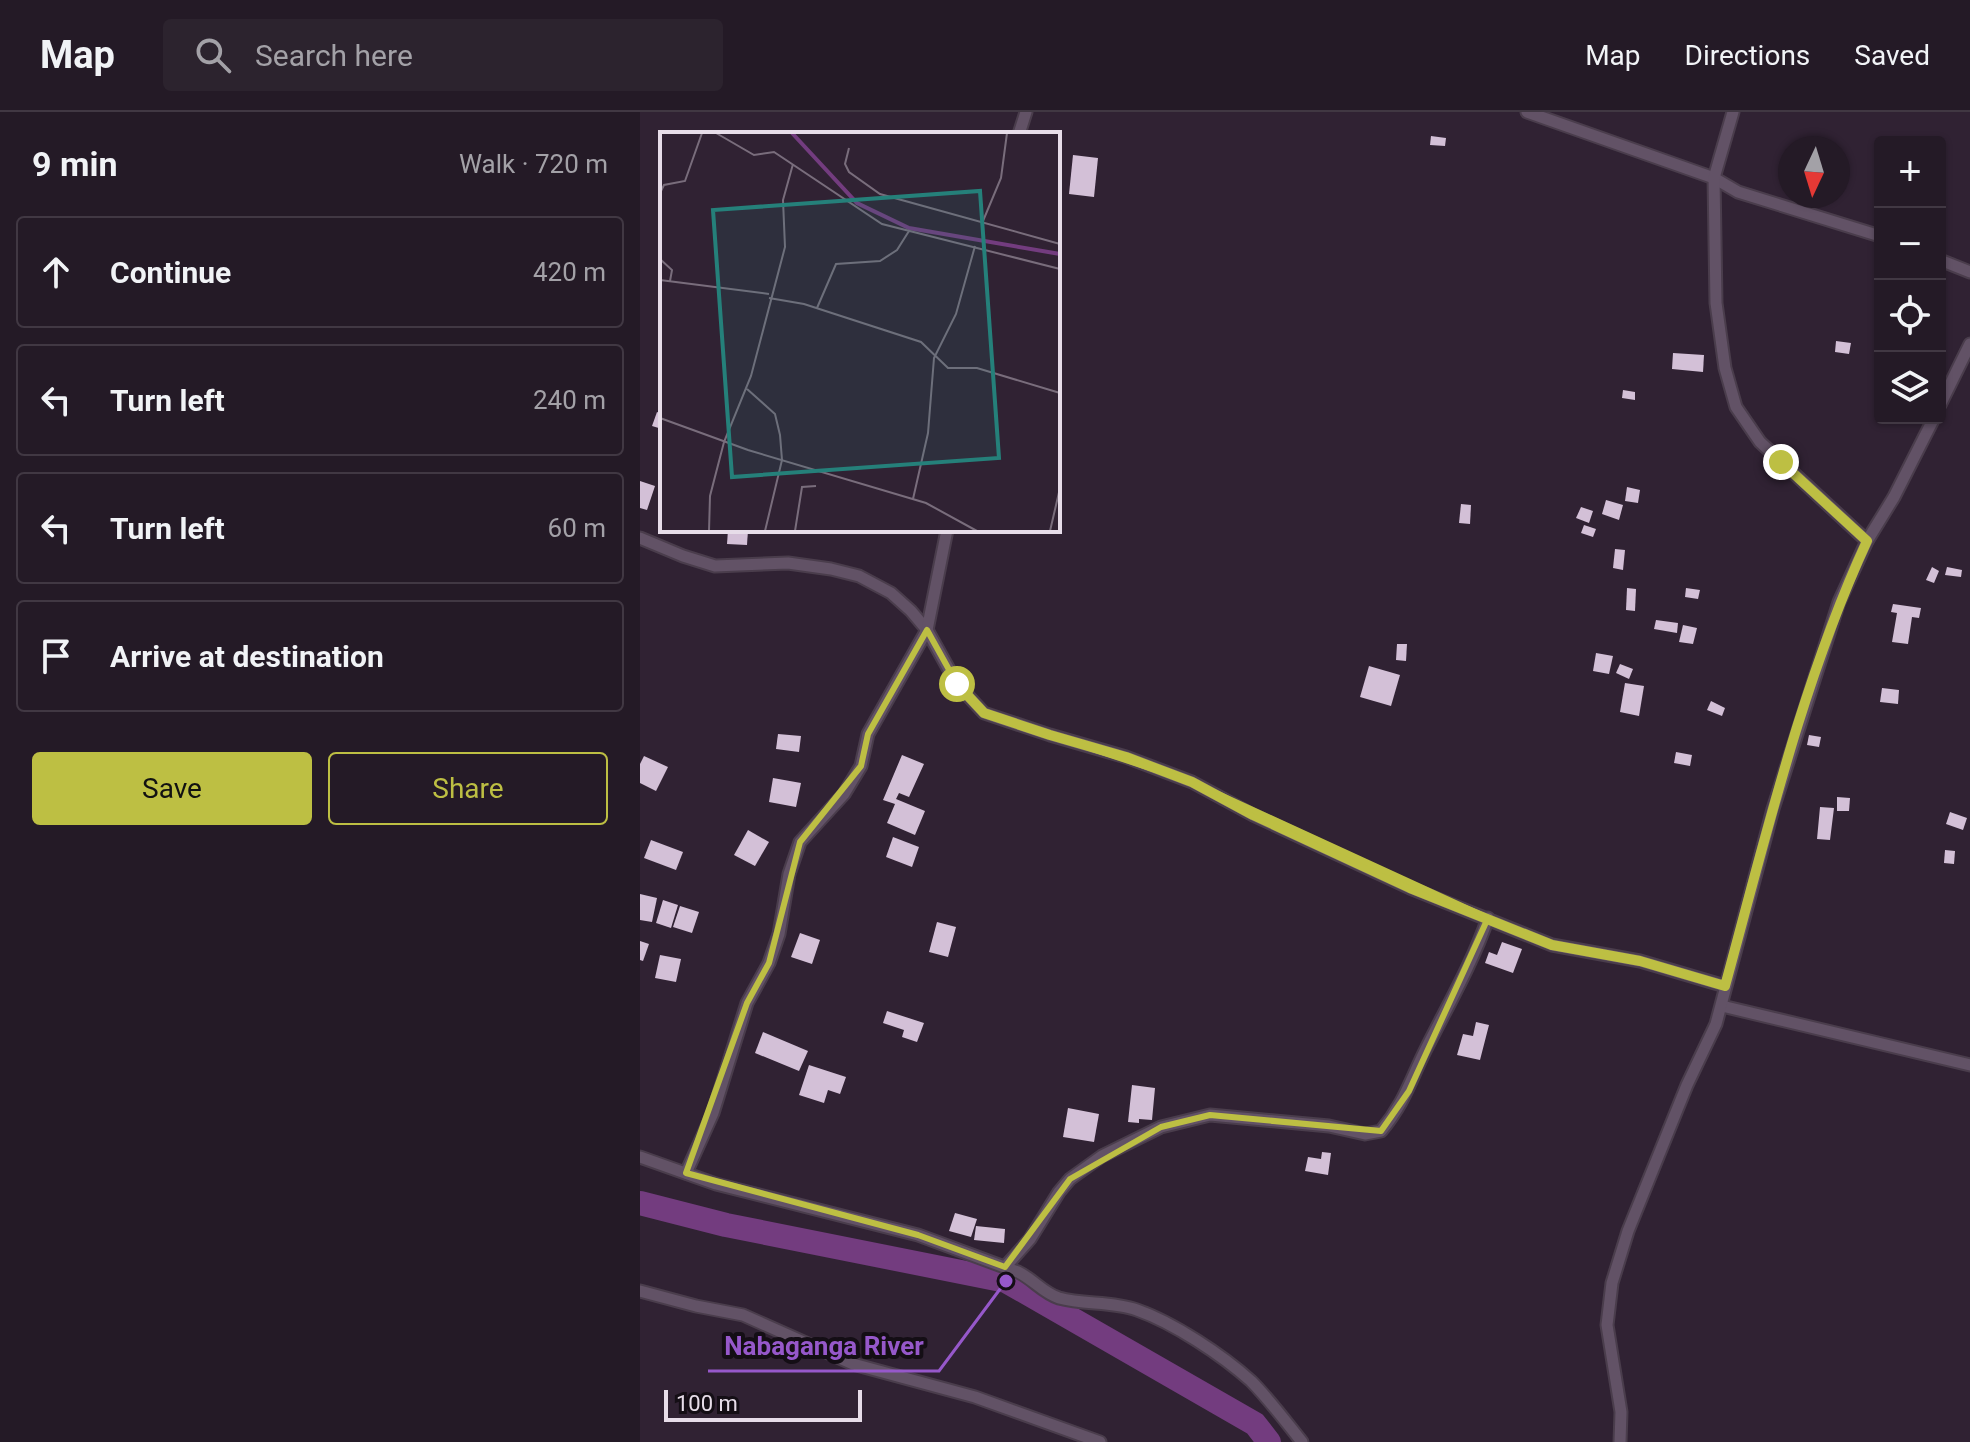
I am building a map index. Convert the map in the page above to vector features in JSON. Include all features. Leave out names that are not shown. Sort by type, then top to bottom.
[{"type":"street","points":[[1020,132],[1026,112]]},
{"type":"street","points":[[1527,112],[1714,178],[1738,192],[1874,234]]},
{"type":"street","points":[[1733,112],[1714,178],[1716,303],[1725,368],[1736,407],[1760,442],[1867,541]]},
{"type":"street","points":[[1946,262],[1970,272]]},
{"type":"street","points":[[1946,393],[1970,344]]},
{"type":"street","points":[[1620,1442],[1621,1412],[1607,1325],[1612,1283],[1628,1231],[1722,1006],[1773,809],[1834,617],[1867,541],[1894,497],[1931,424]]},
{"type":"street","points":[[686,1173],[713,1113],[747,1003],[769,963],[779,934],[789,874],[800,842],[844,794],[861,766],[868,734],[927,630],[947,532]]},
{"type":"street","points":[[640,538],[715,566],[788,563],[859,576],[891,593],[927,630],[957,684],[984,713],[1126,757],[1192,782],[1253,815],[1410,888],[1552,945],[1640,961],[1725,986]]},
{"type":"street","points":[[1005,1267],[1030,1239],[1070,1179],[1102,1156],[1161,1127],[1210,1115],[1329,1126],[1365,1134],[1381,1131],[1409,1091],[1424,1053],[1474,958],[1488,918]]},
{"type":"street","points":[[1722,1006],[1970,1065]]},
{"type":"street","points":[[640,1157],[781,1202],[918,1235],[1030,1278],[1040,1289],[1059,1298],[1110,1303],[1139,1310],[1183,1333],[1252,1383],[1302,1442]]},
{"type":"street","points":[[640,1291],[743,1315],[853,1364],[975,1397],[1100,1442]]},
{"type":"highlighted area","points":[[927,630],[957,684],[984,713],[1192,782],[1488,918],[1409,1091],[1381,1131],[1210,1115],[1161,1127],[1070,1179],[1005,1267],[918,1235],[686,1173],[747,1003],[769,963],[800,842],[861,766],[868,734]]},
{"type":"building","points":[[1431,136],[1446,138],[1445,146],[1430,145]]},
{"type":"building","points":[[1073,155],[1098,158],[1094,197],[1069,194]]},
{"type":"building","points":[[1836,341],[1851,343],[1849,354],[1835,352]]},
{"type":"building","points":[[1673,353],[1704,355],[1703,372],[1672,369]]},
{"type":"building","points":[[1623,390],[1635,392],[1635,400],[1622,398]]},
{"type":"building","points":[[657,412],[660,413],[660,428],[652,426]]},
{"type":"building","points":[[640,481],[655,486],[647,510],[640,508]]},
{"type":"building","points":[[1627,487],[1640,490],[1638,503],[1625,501]]},
{"type":"building","points":[[1606,500],[1623,505],[1619,520],[1602,514]]},
{"type":"building","points":[[1461,504],[1471,505],[1470,524],[1459,523]]},
{"type":"building","points":[[1581,507],[1593,511],[1589,523],[1576,518]]},
{"type":"building","points":[[1584,525],[1596,529],[1593,537],[1581,533]]},
{"type":"building","points":[[728,532],[748,532],[747,545],[727,544]]},
{"type":"building","points":[[1615,549],[1625,550],[1623,570],[1613,568]]},
{"type":"building","points":[[1932,567],[1939,571],[1934,583],[1926,580]]},
{"type":"building","points":[[1947,567],[1962,570],[1961,577],[1945,575]]},
{"type":"building","points":[[1627,588],[1636,589],[1635,611],[1626,610]]},
{"type":"building","points":[[1686,588],[1700,590],[1698,599],[1685,597]]},
{"type":"building","points":[[1893,604],[1921,608],[1919,618],[1912,617],[1908,644],[1892,642],[1897,613],[1891,612]]},
{"type":"building","points":[[1656,620],[1678,623],[1677,633],[1654,629]]},
{"type":"building","points":[[1683,625],[1697,628],[1693,644],[1679,642]]},
{"type":"building","points":[[1397,644],[1407,644],[1406,661],[1396,660]]},
{"type":"building","points":[[1596,653],[1613,656],[1609,674],[1593,671]]},
{"type":"building","points":[[1620,664],[1633,669],[1629,679],[1616,673]]},
{"type":"building","points":[[1369,666],[1400,675],[1391,706],[1360,697]]},
{"type":"building","points":[[1625,683],[1644,686],[1639,716],[1620,712]]},
{"type":"building","points":[[1882,688],[1899,690],[1898,704],[1880,702]]},
{"type":"building","points":[[1711,701],[1725,708],[1722,716],[1707,710]]},
{"type":"building","points":[[778,734],[801,736],[799,752],[776,749]]},
{"type":"building","points":[[1809,735],[1821,737],[1819,747],[1807,745]]},
{"type":"building","points":[[1676,752],[1692,755],[1690,766],[1674,763]]},
{"type":"building","points":[[902,755],[924,764],[909,797],[899,793],[896,799],[925,811],[915,835],[887,823],[895,804],[883,800]]},
{"type":"building","points":[[644,756],[668,767],[656,791],[640,783],[640,764]]},
{"type":"building","points":[[773,778],[801,783],[796,807],[769,802]]},
{"type":"building","points":[[1837,797],[1850,798],[1849,811],[1837,811]]},
{"type":"building","points":[[1820,807],[1834,808],[1830,840],[1817,839]]},
{"type":"building","points":[[1950,812],[1967,818],[1963,830],[1946,824]]},
{"type":"building","points":[[748,830],[769,842],[755,866],[734,855]]},
{"type":"building","points":[[893,837],[919,847],[912,867],[886,857]]},
{"type":"building","points":[[651,840],[683,852],[676,870],[644,858]]},
{"type":"building","points":[[1945,850],[1955,851],[1954,864],[1944,863]]},
{"type":"building","points":[[640,894],[657,898],[652,922],[640,920]]},
{"type":"building","points":[[663,900],[678,905],[671,928],[656,923]]},
{"type":"building","points":[[680,906],[699,912],[692,933],[673,927]]},
{"type":"building","points":[[937,922],[956,927],[948,957],[929,952]]},
{"type":"building","points":[[800,933],[820,940],[812,964],[791,957]]},
{"type":"building","points":[[640,941],[649,944],[643,961],[640,960]]},
{"type":"building","points":[[1502,942],[1522,949],[1513,973],[1485,963],[1489,952],[1497,955]]},
{"type":"building","points":[[660,955],[681,959],[676,982],[655,978]]},
{"type":"building","points":[[887,1011],[924,1023],[917,1042],[902,1037],[904,1030],[883,1023]]},
{"type":"building","points":[[1476,1022],[1489,1025],[1480,1060],[1457,1055],[1463,1034],[1473,1036]]},
{"type":"building","points":[[763,1032],[808,1051],[799,1071],[755,1053]]},
{"type":"building","points":[[809,1065],[846,1077],[840,1094],[828,1090],[824,1103],[799,1095]]},
{"type":"building","points":[[1132,1085],[1155,1088],[1152,1120],[1128,1122]]},
{"type":"building","points":[[1068,1108],[1099,1114],[1094,1142],[1063,1137]]},
{"type":"building","points":[[1322,1152],[1331,1153],[1328,1175],[1305,1171],[1308,1157],[1321,1159]]},
{"type":"building","points":[[955,1213],[977,1219],[971,1237],[949,1231]]},
{"type":"building","points":[[976,1226],[1005,1229],[1004,1243],[974,1240]]},
{"type":"waterway","points":[[640,1203],[726,1225],[1006,1281],[1255,1424],[1269,1442]]},
{"type":"place","name":"Nabaganga River","points":[[1006,1281]]},
{"type":"route","points":[[957,684],[984,713],[1126,757],[1192,782],[1253,815],[1410,888],[1552,945],[1640,961],[1725,986],[1773,809],[1839,602],[1867,541],[1781,462]]}]
